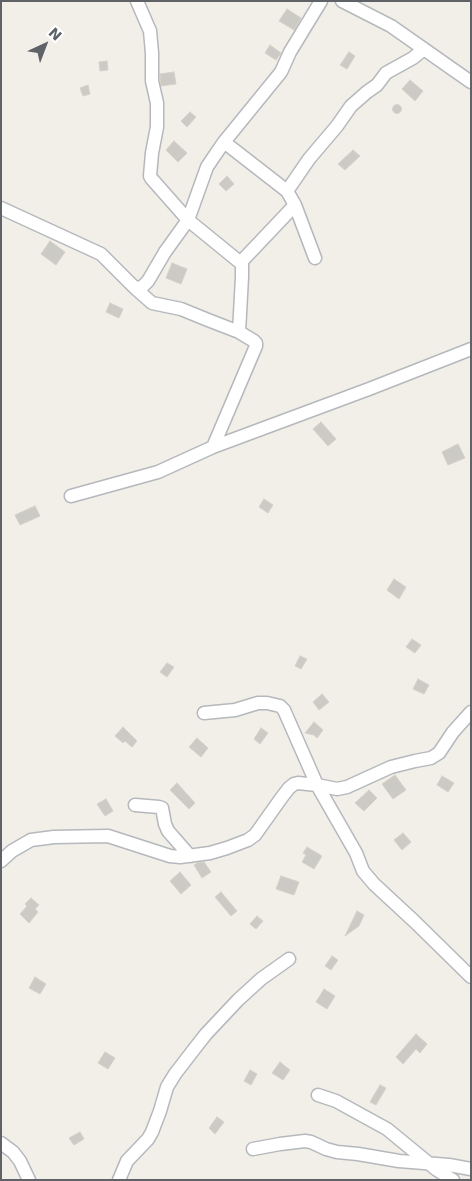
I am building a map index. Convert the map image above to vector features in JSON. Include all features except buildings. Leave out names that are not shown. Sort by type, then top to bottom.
[{"type":"street","points":[[137,1],[150,31],[152,81],[157,103],[157,127],[150,176],[188,220],[241,262],[243,266],[239,332]]},
{"type":"street","points":[[134,288],[144,285],[188,220],[207,167],[224,142],[281,72],[290,52],[320,1]]},
{"type":"street","points":[[342,1],[391,26],[471,82]]},
{"type":"street","points":[[287,191],[351,106],[377,85],[386,73],[413,58],[424,49]]},
{"type":"street","points":[[224,142],[287,191],[295,205],[316,258]]},
{"type":"street","points":[[241,262],[295,205]]},
{"type":"street","points":[[1,208],[101,254],[134,288],[152,303],[181,309],[239,332],[254,341],[256,346],[213,447]]},
{"type":"street","points":[[71,496],[158,472],[213,447],[471,349]]},
{"type":"street","points":[[204,713],[235,710],[267,702],[280,706],[284,710],[317,784],[346,835],[365,874],[471,977]]},
{"type":"street","points":[[1,861],[6,851],[31,840],[41,838],[111,836],[180,858],[227,848],[248,840],[255,834],[289,788],[298,783],[317,784],[337,789],[347,787],[391,768],[431,758],[444,747],[453,732],[471,712]]},
{"type":"street","points":[[135,805],[162,808],[164,824],[168,831],[190,856]]},
{"type":"street","points":[[119,1180],[127,1161],[148,1139],[152,1132],[167,1087],[175,1074],[206,1034],[238,1000],[261,979],[289,959]]},
{"type":"street","points":[[318,1095],[336,1101],[387,1129],[453,1180]]},
{"type":"street","points":[[253,1149],[305,1141],[337,1152],[471,1169]]},
{"type":"street","points":[[1,1143],[20,1160],[29,1180]]}]
